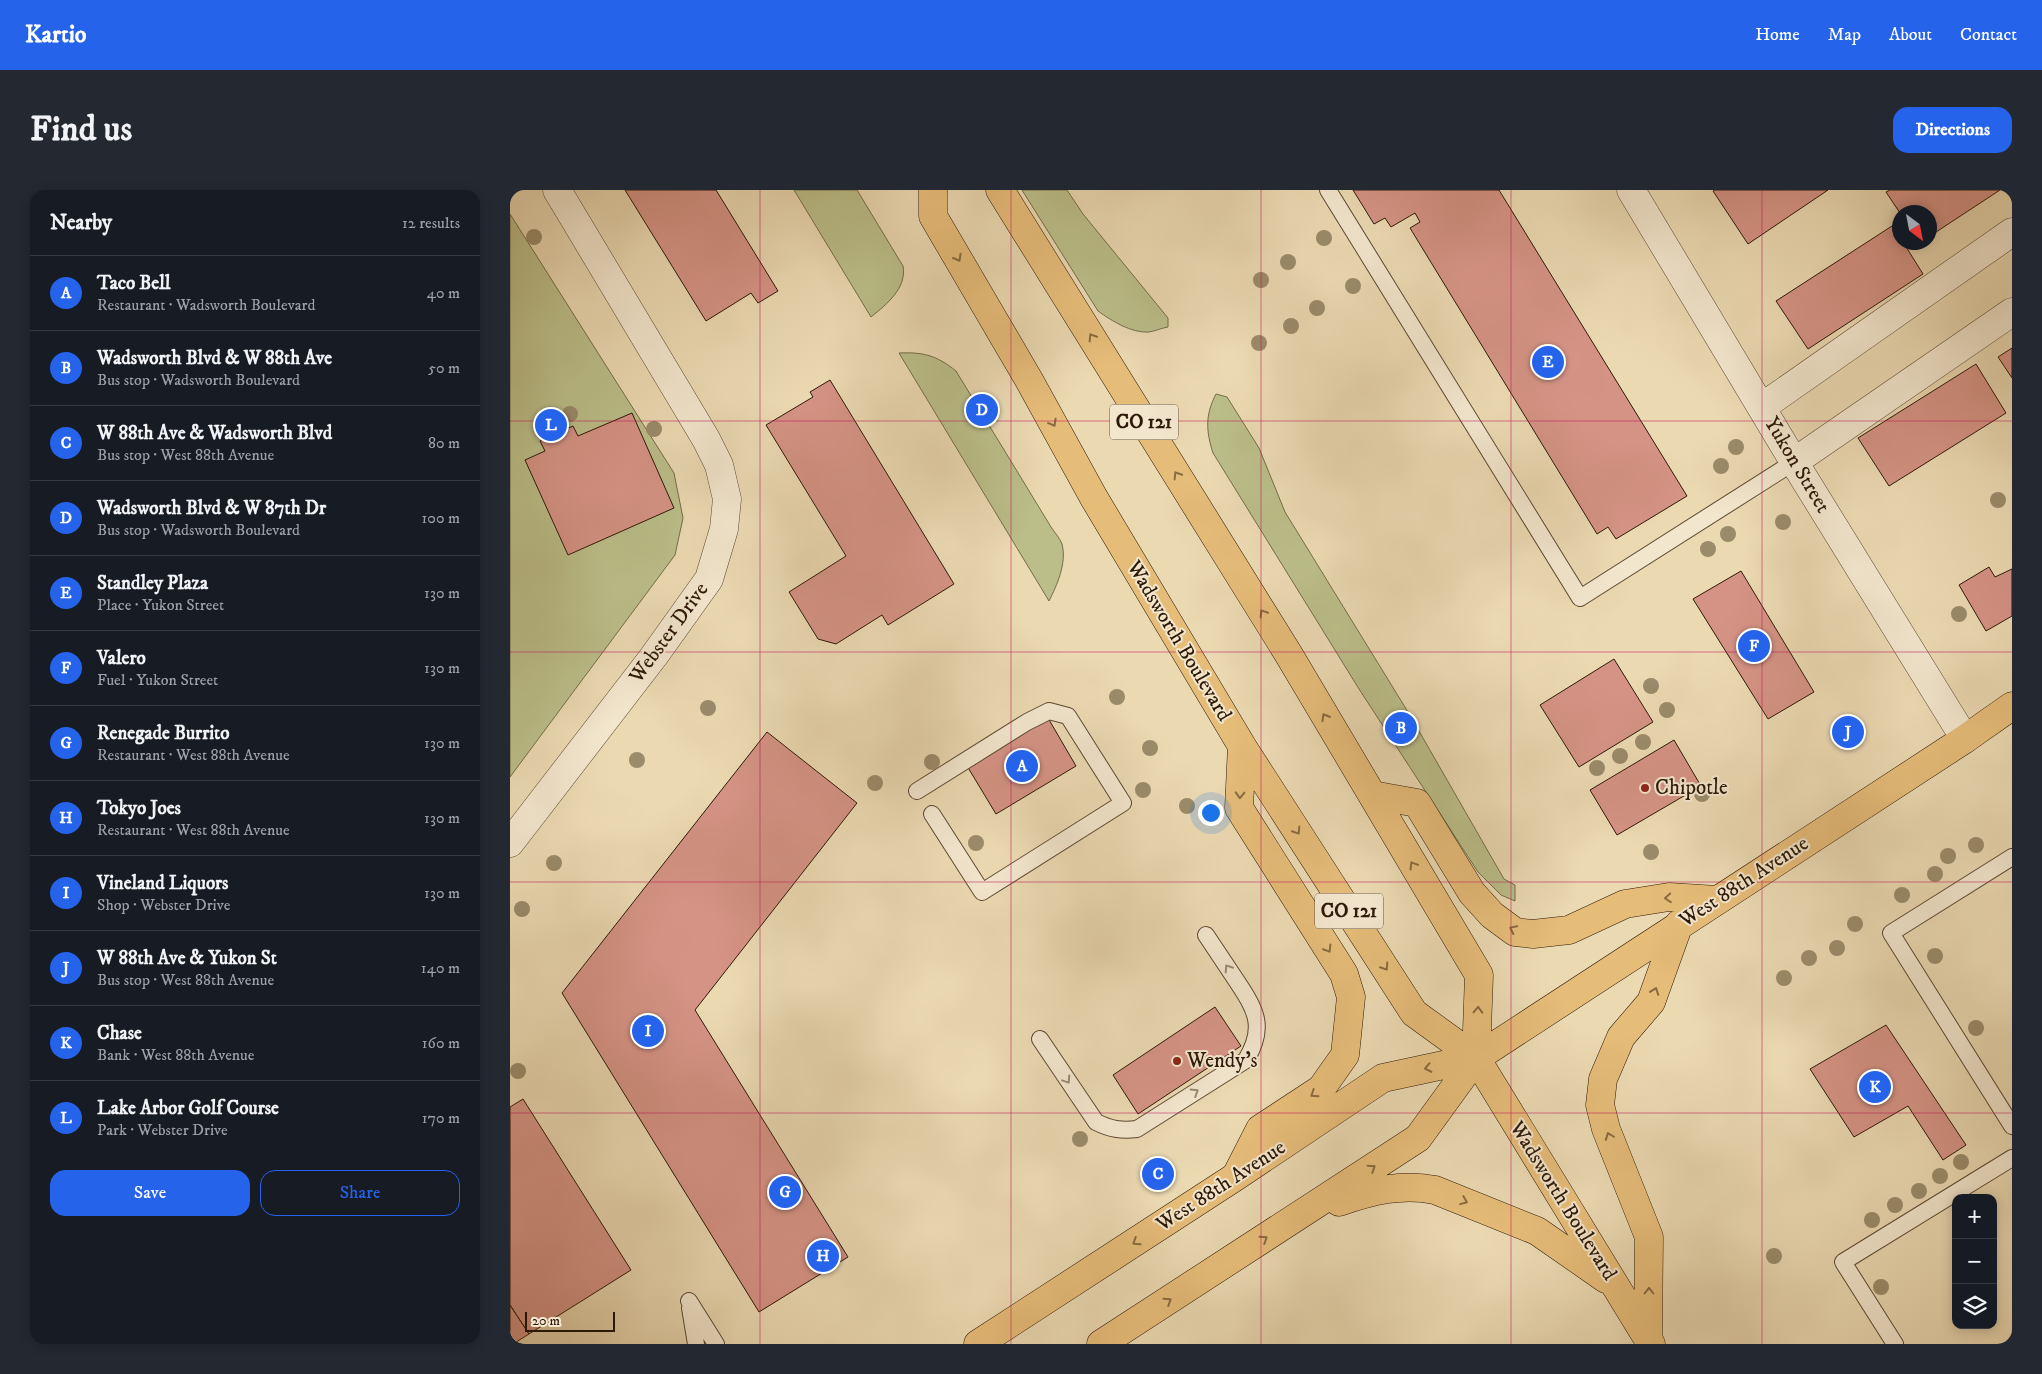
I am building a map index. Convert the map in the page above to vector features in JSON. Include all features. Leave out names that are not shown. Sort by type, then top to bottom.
[{"type":"main road","name":"Wadsworth Boulevard","points":[[933,190],[933,216],[1029,380],[1113,530],[1242,746],[1414,1013],[1476,1058],[1650,1342]]},
{"type":"main road","name":"CO 121","points":[[1000,190],[1289,655],[1479,975],[1476,1058]]},
{"type":"main road","name":"West 88th Avenue","points":[[1101,1344],[1418,1138],[1476,1058],[1965,739],[2012,706]]},
{"type":"main road","points":[[1235,1177],[1260,1129],[1321,1090],[1345,1056],[1351,997],[1344,974],[1239,808],[1242,746]]},
{"type":"main road","points":[[1372,795],[1417,803],[1472,893],[1492,915],[1515,932],[1533,934],[1569,930],[1625,904],[1669,897],[1716,900]]},
{"type":"main road","points":[[1650,1342],[1649,1237],[1606,1129],[1600,1105],[1603,1079],[1621,1037],[1651,1002],[1679,924]]},
{"type":"main road","name":"West 88th Avenue","points":[[978,1344],[1235,1177],[1383,1078],[1476,1058]]},
{"type":"main road","points":[[1302,1214],[1374,1190],[1418,1186],[1435,1190],[1537,1231],[1615,1286]]},
{"type":"street","name":"Webster Drive","points":[[510,843],[654,656],[709,579],[724,529],[727,499],[719,464],[706,439],[557,190]]},
{"type":"street","name":"Yukon Street","points":[[1632,190],[1794,462],[1965,739]]},
{"type":"street","points":[[1762,407],[2012,232]]},
{"type":"street","points":[[1794,462],[2012,312]]},
{"type":"lane","points":[[1328,190],[1580,598],[1794,462]]},
{"type":"lane","points":[[917,791],[1026,722],[1049,712],[1068,716],[1123,804],[982,892],[932,814]]},
{"type":"lane","points":[[2012,857],[1891,933],[2012,1126]]},
{"type":"lane","points":[[1040,1039],[1096,1122],[1107,1128],[1137,1129],[1246,1060],[1255,1046],[1257,1022],[1253,1006],[1206,935]]},
{"type":"lane","points":[[1895,1344],[1844,1262],[2012,1158]]},
{"type":"lane","points":[[696,1344],[689,1301],[716,1344]]},
{"type":"green space","points":[[794,190],[857,190],[903,266],[902,281],[899,288],[889,301],[871,317]]},
{"type":"green space","points":[[1022,190],[1067,190],[1083,214],[1168,318],[1168,327],[1149,332],[1135,331],[1098,311]]},
{"type":"green space","points":[[510,214],[674,473],[683,518],[675,555],[510,777]]},
{"type":"green space","points":[[899,353],[915,353],[936,358],[956,371],[1060,540],[1063,551],[1062,566],[1049,601]]},
{"type":"green space","points":[[1216,394],[1227,397],[1259,448],[1285,512],[1408,712],[1504,879],[1515,885],[1515,901],[1501,895],[1478,872],[1359,689],[1213,453],[1208,430],[1208,416]]},
{"type":"building","points":[[625,190],[716,190],[778,291],[758,303],[751,293],[706,321]]},
{"type":"building","points":[[1353,190],[1499,190],[1687,496],[1616,539],[1608,527],[1597,534],[1410,228],[1420,222],[1415,213],[1391,227],[1385,218],[1374,224]]},
{"type":"building","points":[[1828,190],[1748,244],[1713,191]]},
{"type":"building","points":[[1890,190],[2000,190],[1937,231],[1937,205],[1895,205],[1886,192]]},
{"type":"building","points":[[1892,226],[1892,250],[1908,250],[1923,274],[1808,349],[1776,301]]},
{"type":"building","points":[[2012,348],[2012,378],[1998,357]]},
{"type":"building","points":[[1976,364],[2006,413],[1889,486],[1858,438]]},
{"type":"building","points":[[830,380],[954,584],[888,625],[882,615],[836,644],[818,639],[789,592],[846,556],[766,425],[813,397],[810,392]]},
{"type":"building","points":[[632,413],[674,508],[568,555],[525,460],[545,451],[540,441],[573,426],[578,436]]},
{"type":"building","points":[[1989,567],[1995,577],[2012,569],[2012,616],[1986,631],[1959,585]]},
{"type":"building","points":[[1741,571],[1814,692],[1768,719],[1693,599]]},
{"type":"building","points":[[1614,659],[1653,722],[1579,767],[1540,705]]},
{"type":"building","points":[[1048,718],[1076,766],[996,814],[967,766]]},
{"type":"building","points":[[767,732],[857,803],[695,1010],[848,1257],[759,1312],[562,993]]},
{"type":"building","name":"Chipotle","points":[[1674,740],[1701,786],[1617,835],[1590,790]]},
{"type":"building","name":"Wendy's","points":[[1215,1007],[1241,1046],[1138,1114],[1113,1075]]},
{"type":"building","points":[[1886,1025],[1966,1145],[1943,1160],[1908,1106],[1854,1137],[1810,1069]]},
{"type":"building","points":[[523,1099],[631,1270],[529,1334],[510,1305],[510,1107]]},
{"type":"building","points":[[510,1305],[529,1334],[513,1344],[510,1344]]},
{"type":"place","name":"Standley Plaza","points":[[1548,362]]},
{"type":"place","name":"Wadsworth Blvd & W 87th Dr","points":[[982,410]]},
{"type":"place","name":"Lake Arbor Golf Course","points":[[551,425]]},
{"type":"place","name":"Valero","points":[[1754,646]]},
{"type":"place","name":"Wadsworth Blvd & W 88th Ave","points":[[1401,728]]},
{"type":"place","name":"W 88th Ave & Yukon St","points":[[1848,732]]},
{"type":"place","name":"Taco Bell","points":[[1022,766]]},
{"type":"place","name":"Chipotle","points":[[1645,788]]},
{"type":"place","name":"Vineland Liquors","points":[[648,1031]]},
{"type":"place","name":"Wendy's","points":[[1177,1061]]},
{"type":"place","name":"Chase","points":[[1875,1087]]},
{"type":"place","name":"W 88th Ave & Wadsworth Blvd","points":[[1158,1174]]},
{"type":"place","name":"Renegade Burrito","points":[[785,1192]]},
{"type":"place","name":"Tokyo Joes","points":[[823,1256]]}]
